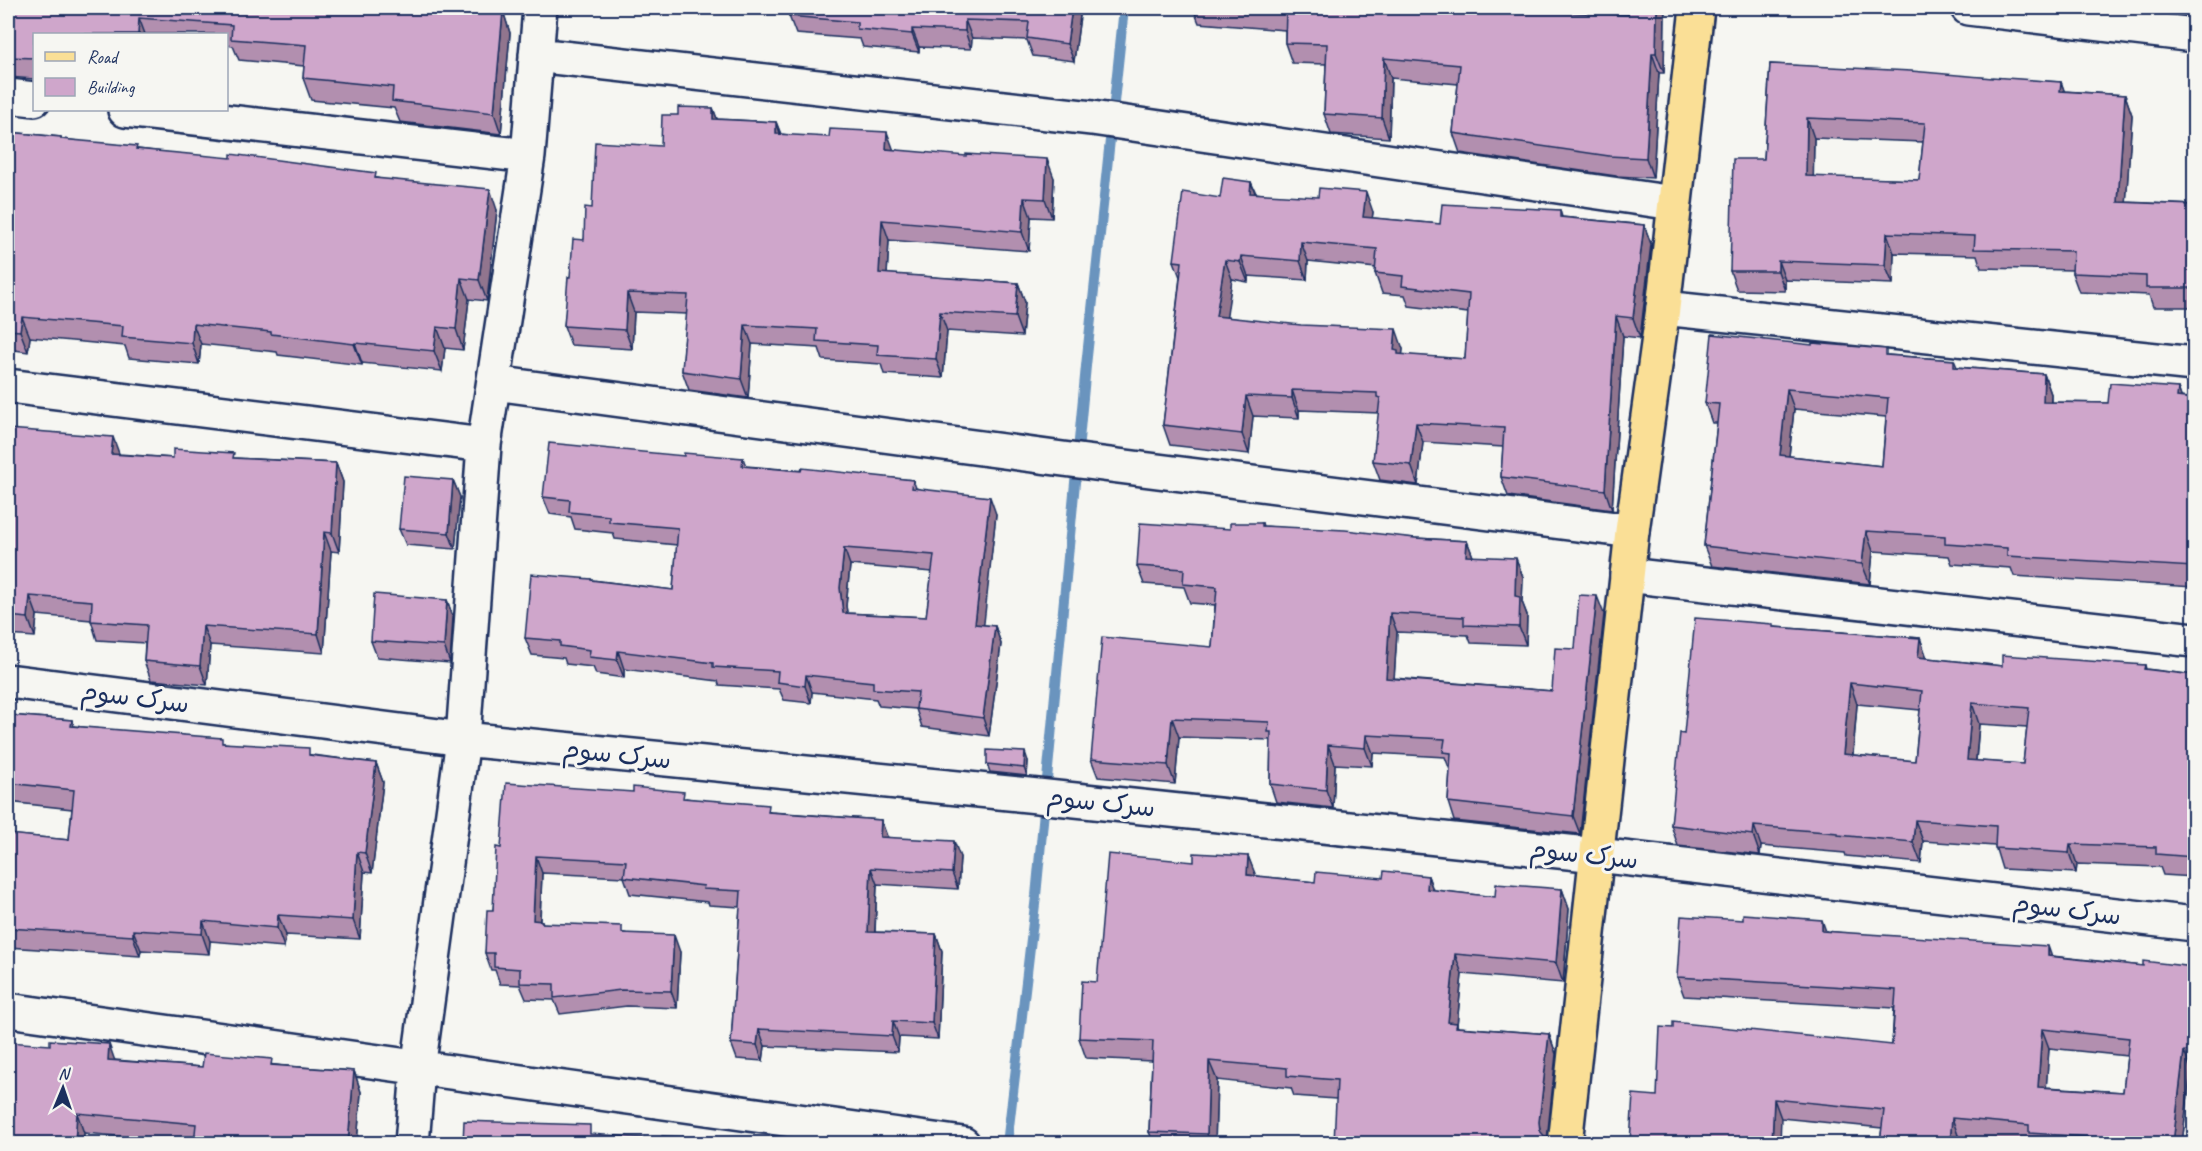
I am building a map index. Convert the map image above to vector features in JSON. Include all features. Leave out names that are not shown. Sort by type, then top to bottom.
[{"type":"main road","points":[[1565,1143],[1632,531],[1663,308],[1697,8]]},
{"type":"street","points":[[412,1143],[418,1069],[463,739],[484,445],[528,156],[540,8]]},
{"type":"street","points":[[1968,8],[2194,35]]},
{"type":"street","points":[[536,55],[1092,118],[1674,202]]},
{"type":"street","points":[[8,96],[33,99]]},
{"type":"street","points":[[134,111],[528,156]]},
{"type":"street","points":[[1663,308],[2194,364]]},
{"type":"street","points":[[494,383],[1632,531]]},
{"type":"street","points":[[8,386],[484,445]]},
{"type":"street","points":[[1628,575],[2194,640]]},
{"type":"street","name":"سرک سوم","points":[[8,681],[463,739],[1040,796],[1597,855],[2194,924]]},
{"type":"street","points":[[8,1010],[418,1069],[963,1143]]},
{"type":"building","points":[[8,8],[461,8],[503,11],[494,113],[392,101],[393,87],[303,78],[306,45],[231,39],[232,25],[139,18],[138,33],[33,33],[33,58],[8,57]]},
{"type":"building","points":[[790,8],[1072,8],[1067,44],[1027,38],[1029,22],[965,20],[965,31],[912,29],[912,34],[857,29],[857,22],[789,16]]},
{"type":"building","points":[[1243,8],[1531,8],[1531,11],[1628,15],[1629,8],[1657,8],[1656,53],[1652,53],[1646,158],[1609,156],[1453,133],[1460,65],[1384,58],[1382,118],[1324,114],[1327,44],[1285,43],[1286,11]]},
{"type":"building","points":[[1770,64],[2061,82],[2060,91],[2125,95],[2118,202],[2194,205],[2194,288],[2146,288],[2146,276],[2072,273],[2073,251],[1974,249],[1975,236],[1887,233],[1885,265],[1778,261],[1778,271],[1730,271],[1733,159],[1764,159]],"holes":[[[1807,118],[1925,123],[1919,180],[1806,176]]]},
{"type":"building","points":[[678,107],[713,108],[713,119],[776,122],[776,134],[829,137],[830,129],[887,132],[886,149],[966,156],[966,154],[1047,159],[1045,199],[1024,198],[1022,232],[882,220],[879,273],[1018,283],[1015,317],[940,312],[936,359],[877,355],[878,345],[816,341],[817,329],[745,325],[741,379],[682,371],[688,295],[627,293],[625,330],[564,326],[573,239],[584,240],[585,207],[592,208],[595,142],[661,146],[662,115],[678,115]]},
{"type":"building","points":[[8,132],[137,146],[136,149],[231,158],[231,154],[376,173],[375,178],[490,189],[479,280],[461,278],[456,329],[437,327],[434,351],[354,344],[193,324],[192,343],[122,337],[123,326],[22,317],[20,331],[8,330]]},
{"type":"building","points":[[1223,178],[1251,182],[1250,193],[1318,197],[1319,188],[1366,192],[1363,217],[1440,224],[1442,204],[1560,210],[1560,217],[1644,225],[1633,318],[1616,316],[1605,490],[1501,477],[1504,428],[1416,423],[1411,465],[1373,461],[1380,398],[1377,397],[1377,393],[1292,390],[1292,398],[1246,396],[1242,434],[1163,425],[1182,262],[1174,261],[1183,192],[1220,198]],"holes":[[[1301,242],[1377,249],[1375,273],[1403,276],[1402,286],[1469,294],[1465,359],[1398,354],[1398,351],[1394,350],[1396,329],[1301,325],[1216,316],[1225,260],[1240,262],[1241,256],[1300,261]]]},
{"type":"building","points":[[1712,334],[1812,345],[1812,343],[1886,349],[1886,355],[1954,360],[1954,367],[2044,374],[2043,402],[2108,403],[2110,383],[2178,388],[2177,397],[2194,399],[2194,567],[2007,556],[2007,548],[1945,544],[1945,536],[1866,531],[1862,564],[1704,546],[1719,404],[1705,403]],"holes":[[[1787,389],[1888,398],[1882,466],[1780,455]]]},
{"type":"building","points":[[8,429],[113,437],[111,454],[173,458],[173,449],[234,453],[233,458],[336,463],[332,533],[324,532],[318,634],[203,626],[200,666],[144,661],[147,625],[91,621],[92,601],[30,596],[28,618],[8,616]]},
{"type":"building","points":[[549,443],[684,456],[684,453],[743,458],[742,466],[801,471],[802,468],[913,480],[912,488],[990,497],[975,624],[995,626],[983,718],[916,709],[918,692],[873,689],[873,682],[806,675],[805,686],[777,682],[778,671],[713,667],[713,663],[618,651],[617,660],[589,657],[590,650],[560,646],[560,641],[525,638],[531,574],[673,590],[678,528],[609,522],[609,516],[569,512],[570,500],[543,497]],"holes":[[[844,548],[934,555],[926,617],[843,613],[840,588]]]},
{"type":"building","points":[[404,476],[453,480],[449,533],[399,529]]},
{"type":"building","points":[[1140,523],[1230,529],[1230,523],[1262,523],[1262,526],[1345,530],[1467,541],[1466,556],[1516,558],[1515,596],[1520,597],[1519,627],[1464,625],[1464,617],[1390,613],[1386,678],[1552,691],[1555,648],[1575,649],[1579,595],[1597,596],[1573,816],[1448,802],[1451,753],[1443,752],[1445,739],[1366,735],[1365,748],[1328,745],[1326,790],[1270,784],[1271,732],[1268,732],[1269,722],[1172,718],[1168,765],[1091,759],[1102,637],[1212,647],[1217,587],[1183,584],[1184,569],[1137,566]]},
{"type":"building","points":[[374,594],[447,600],[444,646],[371,641]]},
{"type":"building","points":[[1695,618],[1773,624],[1773,627],[1920,638],[1918,657],[2002,666],[2002,655],[2145,665],[2144,669],[2194,675],[2194,857],[2156,854],[2156,847],[2070,844],[2069,853],[1995,848],[1996,826],[1915,820],[1913,842],[1754,826],[1753,835],[1671,825],[1680,733],[1684,734]],"holes":[[[1850,683],[1922,691],[1915,761],[1843,754]],[[1972,703],[2029,708],[2023,764],[1967,760]]]},
{"type":"building","points":[[8,715],[72,720],[71,726],[222,738],[222,743],[309,748],[309,755],[376,763],[365,853],[357,852],[353,920],[278,915],[277,928],[203,921],[202,934],[133,930],[133,936],[8,928],[8,834],[69,840],[74,790],[8,783]]},
{"type":"building","points":[[987,750],[1025,752],[1024,768],[987,764]]},
{"type":"building","points":[[506,783],[633,792],[633,787],[684,792],[683,798],[769,805],[768,812],[881,820],[880,837],[954,841],[952,873],[871,868],[868,932],[936,934],[932,1023],[893,1021],[892,1036],[759,1029],[757,1045],[731,1043],[741,891],[703,889],[704,886],[624,877],[626,861],[536,856],[533,920],[542,921],[542,923],[622,926],[622,933],[674,935],[671,991],[621,990],[554,998],[554,984],[520,983],[520,969],[494,967],[494,953],[485,953],[487,910],[493,910],[496,847],[501,848]]},
{"type":"building","points":[[1194,853],[1248,856],[1247,875],[1315,882],[1316,872],[1383,878],[1384,871],[1428,876],[1427,889],[1495,897],[1496,884],[1562,889],[1556,963],[1455,954],[1448,1022],[1457,1023],[1456,1027],[1549,1034],[1539,1122],[1540,1131],[1546,1138],[1545,1143],[1334,1143],[1337,1080],[1287,1076],[1287,1068],[1209,1061],[1207,1134],[1149,1132],[1153,1041],[1079,1038],[1082,981],[1097,982],[1108,854],[1194,862]]},
{"type":"building","points":[[1743,914],[1822,920],[1822,931],[2048,946],[2048,956],[2143,966],[2143,961],[2194,967],[2194,1052],[2184,1051],[2173,1143],[2117,1143],[2118,1139],[2029,1133],[2029,1125],[1952,1118],[1950,1143],[1880,1143],[1884,1110],[1774,1099],[1772,1143],[1630,1143],[1633,1094],[1657,1096],[1660,1027],[1673,1028],[1673,1022],[1892,1045],[1896,990],[1677,977],[1681,916],[1743,920]],"holes":[[[2042,1029],[2129,1038],[2123,1092],[2038,1087]]]},
{"type":"building","points":[[50,1040],[109,1044],[108,1060],[202,1067],[204,1053],[272,1059],[271,1065],[354,1071],[348,1143],[194,1143],[196,1124],[77,1113],[75,1143],[8,1143],[8,1042],[50,1045]]},
{"type":"building","points":[[464,1121],[590,1125],[590,1134],[662,1139],[662,1136],[713,1138],[713,1143],[463,1143]]},
{"type":"waterway","points":[[1007,1144],[1036,896],[1086,366],[1124,8]]}]
